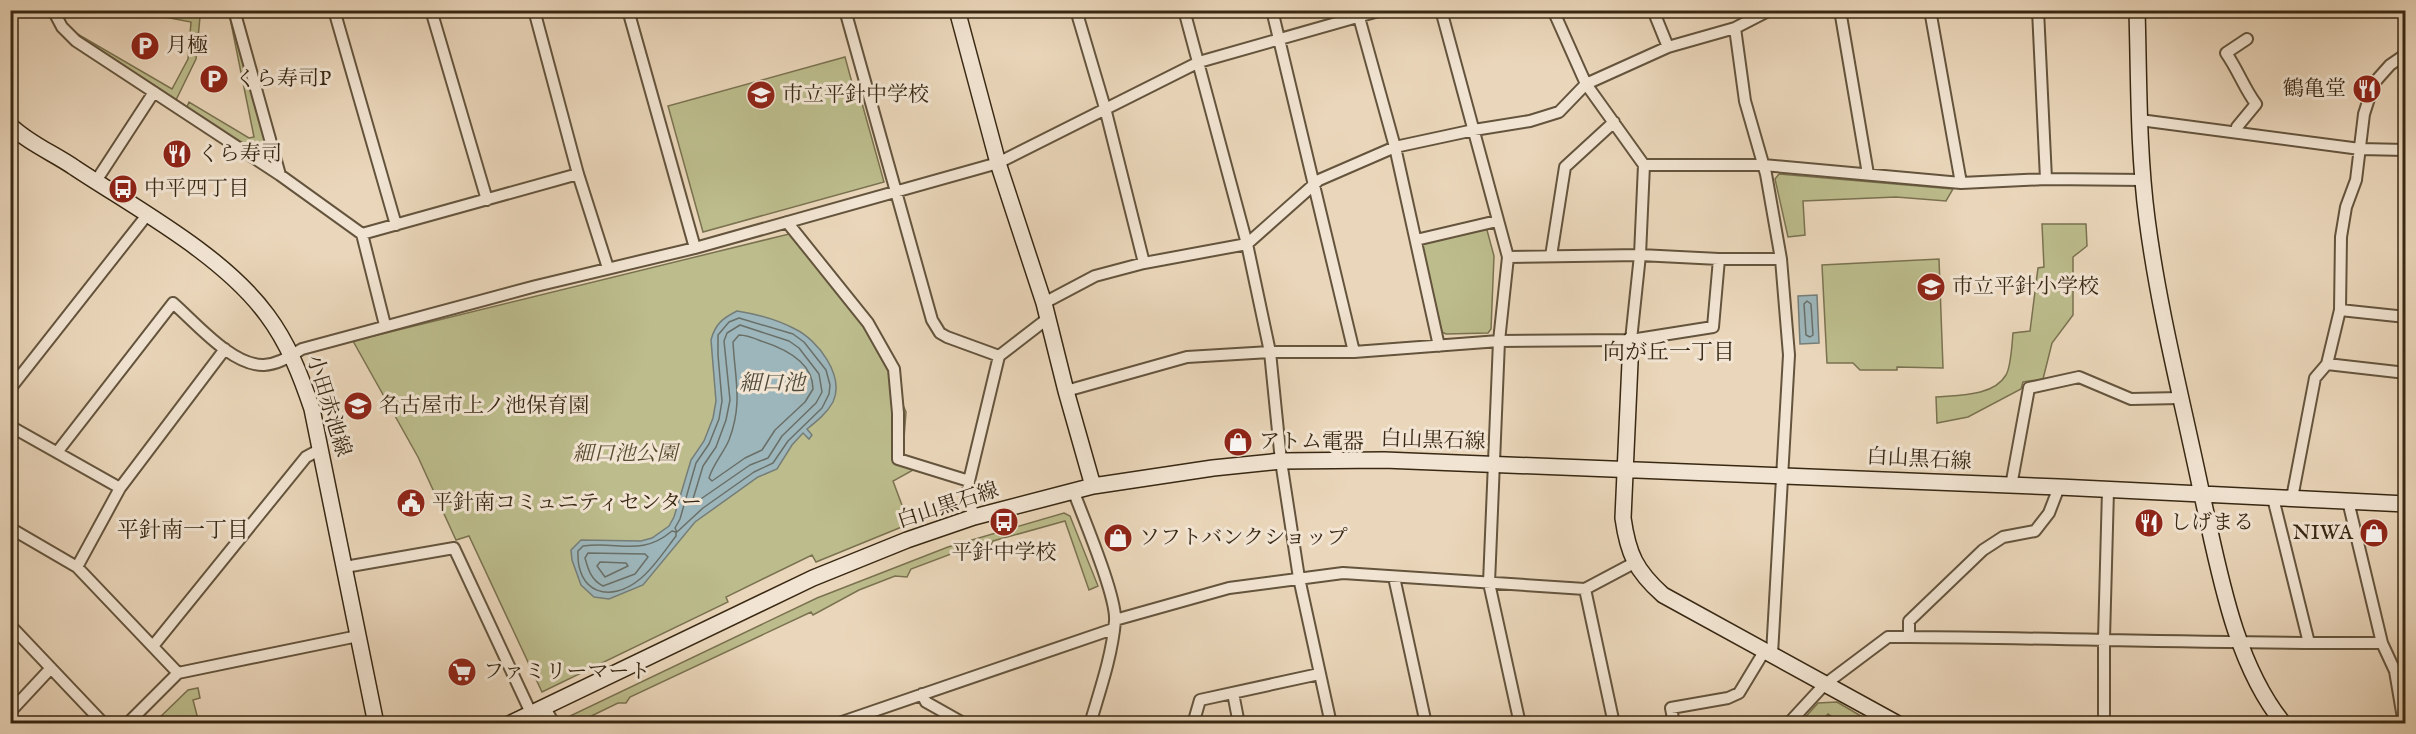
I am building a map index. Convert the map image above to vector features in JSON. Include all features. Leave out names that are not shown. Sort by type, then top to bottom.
[{"type":"street","points":[[53,10],[63,27],[76,41],[280,175],[362,234],[385,325]]},
{"type":"street","points":[[234,10],[280,175]]},
{"type":"street","points":[[334,10],[396,225]]},
{"type":"street","points":[[431,10],[487,200]]},
{"type":"street","points":[[534,10],[578,174],[608,268]]},
{"type":"street","points":[[628,10],[695,248]]},
{"type":"street","points":[[845,10],[932,320],[947,337],[999,356]]},
{"type":"street","points":[[957,10],[998,163],[1044,303],[1093,486]]},
{"type":"street","points":[[1077,10],[1105,108],[1144,263]]},
{"type":"street","points":[[1184,10],[1246,244],[1270,352],[1281,461],[1299,578],[1331,723]]},
{"type":"street","points":[[1272,10],[1354,352]]},
{"type":"street","points":[[58,451],[173,303],[239,359],[265,365],[292,357],[302,349],[385,325],[695,248],[998,163],[1199,62],[1280,40],[1358,14],[1382,10]]},
{"type":"street","points":[[1441,10],[1508,257],[1499,341],[1489,583],[1520,723]]},
{"type":"street","points":[[1553,10],[1586,84],[1644,165],[1640,255],[1631,340],[1623,518],[1626,541],[1634,563],[1648,582],[1663,595],[1824,685],[1898,723]]},
{"type":"street","points":[[1653,10],[1668,47]]},
{"type":"street","points":[[1044,303],[1095,276],[1144,263],[1246,244],[1319,180],[1395,147],[1474,129],[1530,121],[1559,112],[1586,84],[1668,47],[1735,28],[1754,14],[1770,10]]},
{"type":"street","points":[[1840,10],[1868,174]]},
{"type":"street","points":[[1930,10],[1961,183]]},
{"type":"street","points":[[2038,10],[2046,179]]},
{"type":"street","points":[[2137,10],[2144,180],[2151,241],[2180,398],[2211,536],[2239,644],[2272,710],[2284,723]]},
{"type":"street","points":[[1358,14],[1395,147],[1439,346]]},
{"type":"street","points":[[1674,723],[1671,708],[1728,698],[1739,693],[1768,652],[1789,355],[1781,259],[1763,165],[1745,101],[1735,28]]},
{"type":"street","points":[[2236,132],[2237,127],[2256,105],[2242,85],[2240,72],[2226,53],[2247,39]]},
{"type":"street","points":[[2292,498],[2315,378],[2327,364],[2340,310],[2341,237],[2346,207],[2356,180],[2364,114],[2374,83],[2390,65],[2406,54]]},
{"type":"street","points":[[96,181],[154,92]]},
{"type":"street","points":[[2140,120],[2360,149],[2406,150]]},
{"type":"street","points":[[1551,256],[1565,167],[1614,122]]},
{"type":"street","name":"小田赤池線","points":[[12,130],[96,181],[223,269],[267,314],[302,378],[321,449],[375,723]]},
{"type":"street","points":[[1644,165],[1763,165],[1961,183],[2046,179],[2144,180]]},
{"type":"street","points":[[362,234],[578,174]]},
{"type":"street","points":[[10,389],[147,215]]},
{"type":"street","points":[[1416,240],[1497,221]]},
{"type":"street","points":[[787,222],[868,323],[894,369],[898,413],[898,459],[969,482]]},
{"type":"street","points":[[1508,257],[1640,255],[1719,260],[1781,259]]},
{"type":"street","points":[[1066,391],[1187,357],[1270,352],[1354,352],[1499,341],[1631,340],[1713,327],[1719,260]]},
{"type":"street","points":[[2340,310],[2406,316]]},
{"type":"street","points":[[974,517],[968,497],[969,482],[999,356],[1047,320]]},
{"type":"street","points":[[77,567],[120,488],[225,349]]},
{"type":"street","points":[[2327,364],[2406,373]]},
{"type":"street","points":[[2011,486],[2029,388],[2079,377],[2131,399],[2180,398]]},
{"type":"street","points":[[10,426],[120,488]]},
{"type":"street","points":[[153,646],[306,458],[321,449]]},
{"type":"street","name":"白山黒石線","points":[[509,723],[813,578],[907,540],[974,517],[1073,490],[1213,468],[1281,461],[1384,459],[2406,504]]},
{"type":"street","points":[[1909,637],[1909,621],[1983,550],[2003,537],[2035,531],[2049,513],[2059,487]]},
{"type":"street","points":[[1073,490],[1108,588],[1114,625],[1112,648],[1090,723]]},
{"type":"street","points":[[2104,723],[2108,490]]},
{"type":"street","points":[[2272,498],[2309,643]]},
{"type":"street","points":[[2348,501],[2382,643],[2395,672],[2404,723]]},
{"type":"street","points":[[10,528],[77,567],[178,673]]},
{"type":"street","points":[[345,567],[454,548],[537,709],[554,723]]},
{"type":"street","points":[[836,723],[1114,625],[1229,588],[1343,573],[1584,589],[1634,563]]},
{"type":"street","points":[[1394,577],[1426,723]]},
{"type":"street","points":[[1584,589],[1614,723]]},
{"type":"street","points":[[10,625],[104,723]]},
{"type":"street","points":[[127,723],[178,673],[358,636]]},
{"type":"street","points":[[1788,723],[1824,685],[1888,637],[2104,639],[2239,644],[2382,643]]},
{"type":"street","points":[[10,712],[51,668]]},
{"type":"street","points":[[1193,723],[1200,700],[1319,674]]},
{"type":"street","points":[[1233,693],[1239,723]]},
{"type":"street","points":[[922,694],[926,702],[965,723]]},
{"type":"street","points":[[1870,709],[1879,723]]},
{"type":"green space","points":[[227,12],[200,17],[196,59],[176,100],[74,32],[172,89],[188,59],[191,22],[144,13]]},
{"type":"green space","points":[[229,14],[267,148],[259,155],[187,107],[189,102],[249,138],[254,137]]},
{"type":"green space","points":[[845,57],[854,90],[858,89],[884,182],[703,232],[668,106]]},
{"type":"green space","points":[[1779,174],[1953,189],[1946,201],[1896,197],[1803,201],[1805,235],[1788,237],[1775,179]]},
{"type":"green space","points":[[2042,224],[2086,224],[2087,246],[2073,257],[2073,315],[2052,343],[2043,379],[2023,382],[2021,389],[1968,417],[1937,423],[1936,397],[1974,394],[1993,387],[2006,375],[2009,367],[2013,333],[2030,331],[2038,268],[2044,267]]},
{"type":"green space","points":[[1482,228],[1487,230],[1494,256],[1491,329],[1488,333],[1446,334],[1442,332],[1422,246],[1426,241]]},
{"type":"green space","name":"細口池公園","points":[[789,234],[859,318],[887,369],[906,412],[902,465],[915,469],[893,481],[909,524],[816,562],[812,555],[726,597],[728,602],[542,692],[469,536],[456,540],[418,457],[353,341]]},
{"type":"green space","points":[[1939,259],[1943,368],[1897,367],[1897,370],[1860,370],[1853,363],[1827,363],[1822,265]]},
{"type":"green space","points":[[1064,513],[1070,516],[1098,586],[1089,590],[1065,521],[993,541],[987,547],[980,543],[911,569],[907,577],[895,576],[859,590],[813,615],[811,612],[630,697],[626,703],[618,703],[581,723],[568,722],[570,716],[817,598],[948,547]]},
{"type":"green space","points":[[198,688],[200,698],[193,700],[199,723],[154,723],[188,690]]},
{"type":"green space","points":[[1837,702],[1873,723],[1842,723],[1828,714],[1820,723],[1800,723],[1818,703]]},
{"type":"water","points":[[1817,295],[1819,343],[1800,344],[1798,296]]},
{"type":"water","name":"細口池","points":[[737,311],[781,323],[804,334],[812,341],[832,370],[836,392],[833,402],[825,413],[807,429],[812,435],[809,439],[803,433],[792,445],[777,469],[758,477],[695,522],[643,585],[609,599],[594,597],[581,585],[571,550],[581,540],[641,541],[652,538],[669,526],[674,517],[691,460],[704,441],[713,418],[716,401],[711,340],[720,322]]},
{"type":"place","name":"月極","points":[[145,46]]},
{"type":"place","name":"くら寿司P","points":[[214,79]]},
{"type":"place","name":"鶴亀堂","points":[[2367,89]]},
{"type":"place","name":"市立平針中学校","points":[[761,95]]},
{"type":"place","name":"くら寿司","points":[[177,154]]},
{"type":"place","name":"中平四丁目","points":[[123,189]]},
{"type":"place","name":"市立平針小学校","points":[[1931,287]]},
{"type":"place","name":"名古屋市上ノ池保育園","points":[[358,406]]},
{"type":"place","name":"アトム電器","points":[[1238,442]]},
{"type":"place","name":"平針南コミュニティセンター","points":[[411,503]]},
{"type":"place","name":"平針中学校","points":[[1004,522]]},
{"type":"place","name":"しげまる","points":[[2149,523]]},
{"type":"place","name":"NIWA","points":[[2374,533]]},
{"type":"place","name":"ソフトバンクショップ","points":[[1118,538]]},
{"type":"place","name":"ファミリーマート","points":[[462,672]]},
{"type":"district","name":"向が丘一丁目","points":[[1669,353]]},
{"type":"district","name":"平針南一丁目","points":[[183,531]]}]
